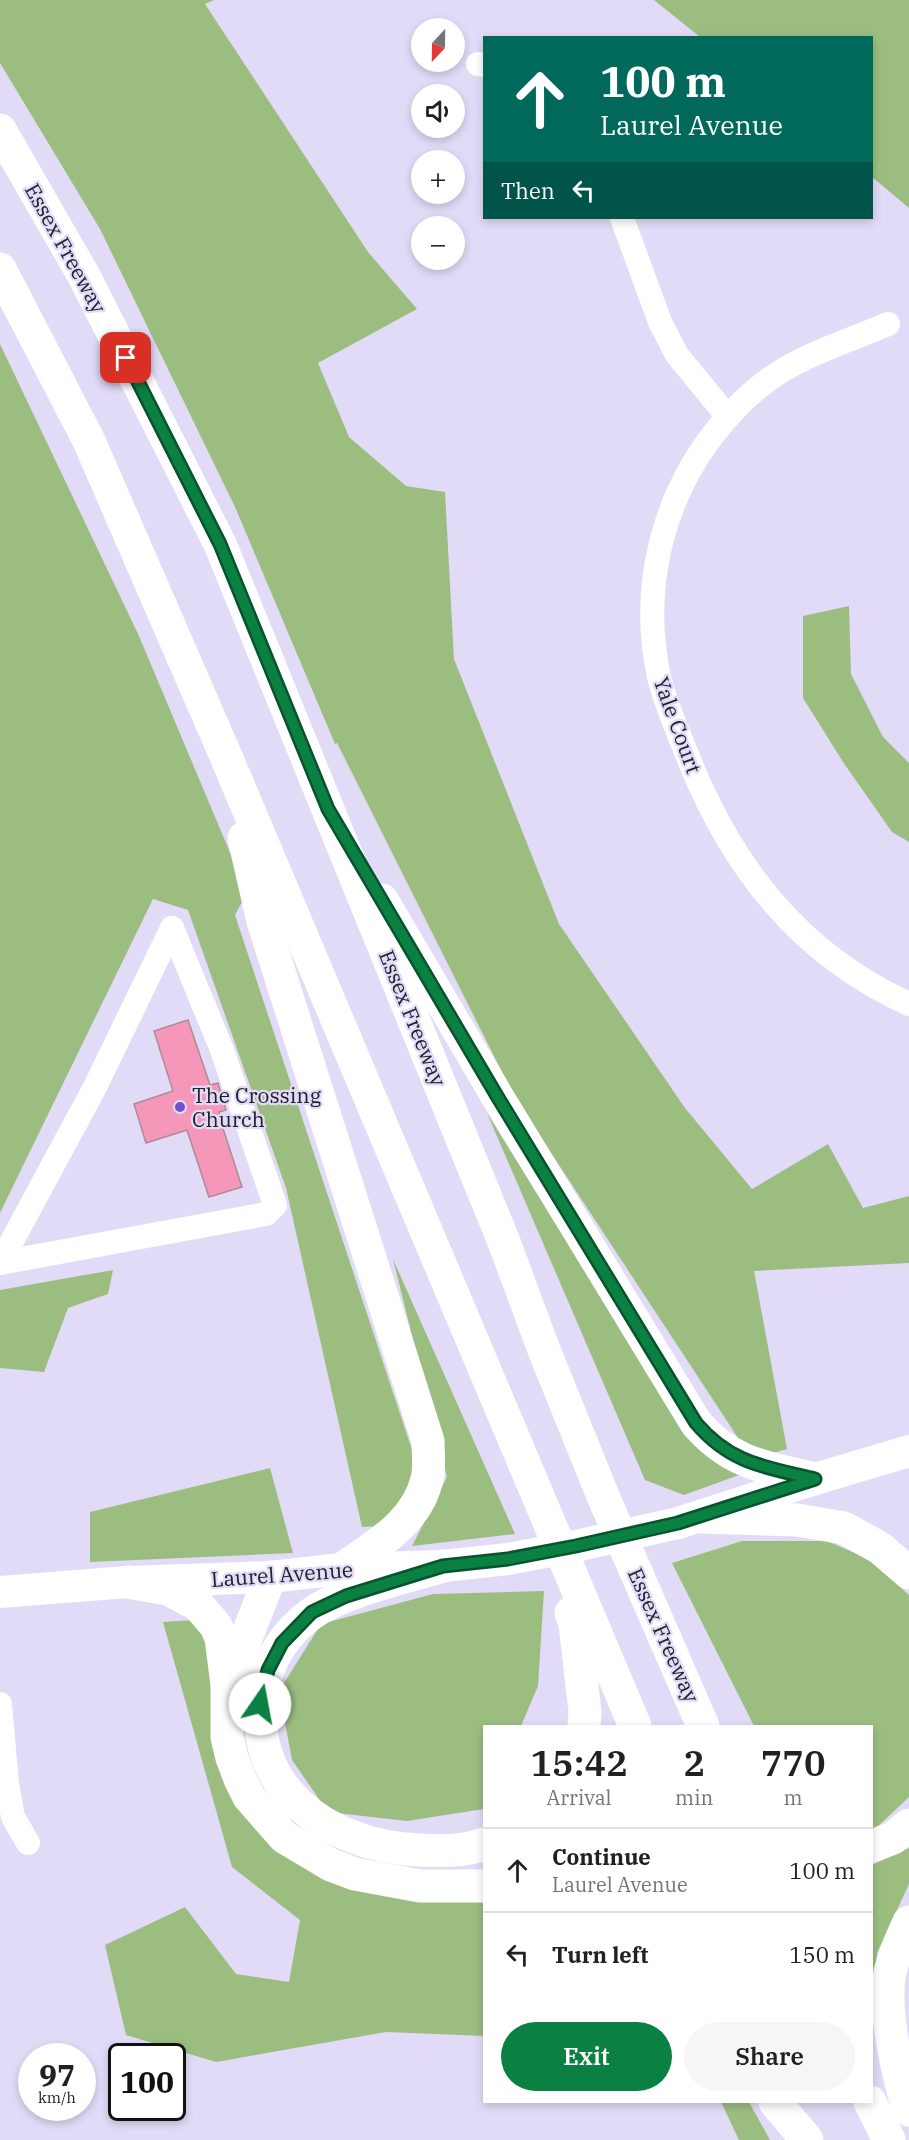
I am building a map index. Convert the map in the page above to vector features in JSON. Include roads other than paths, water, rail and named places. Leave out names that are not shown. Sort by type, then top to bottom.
[{"type":"highway","name":"Essex Freeway","points":[[0,130],[84,276],[220,544],[504,1242],[567,1408],[703,1725]]},
{"type":"highway","points":[[0,269],[89,441],[225,754],[634,1725]]},
{"type":"highway","points":[[225,754],[263,921],[428,1441],[428,1478],[418,1501],[398,1530],[342,1569]]},
{"type":"highway","points":[[328,809],[503,1106],[696,1423],[720,1448],[739,1458],[758,1466],[815,1479]]},
{"type":"highway","points":[[567,1408],[614,1489],[728,1725]]},
{"type":"highway","points":[[528,1478],[575,1624],[585,1712],[584,1725]]},
{"type":"highway","points":[[690,1520],[797,1520],[844,1528],[880,1548],[909,1573]]},
{"type":"highway","points":[[443,1566],[346,1596],[312,1612],[302,1621],[282,1643],[268,1670],[260,1704],[262,1742],[267,1759],[284,1788],[308,1813],[338,1831],[373,1843],[403,1849],[455,1851],[483,1844]]},
{"type":"highway","points":[[227,1685],[270,1577]]},
{"type":"highway","points":[[127,1582],[168,1589],[198,1605],[208,1614],[219,1632],[227,1685],[227,1737],[240,1779],[249,1797],[284,1837],[332,1865],[355,1874],[420,1886],[483,1886]]},
{"type":"highway","points":[[873,1846],[892,1838],[909,1825]]},
{"type":"highway","points":[[909,1922],[889,1977],[889,2017],[899,2081],[909,2110]]},
{"type":"highway","points":[[776,2103],[807,2140]]},
{"type":"highway","points":[[800,2103],[819,2140]]},
{"type":"highway","points":[[870,2103],[889,2140]]},
{"type":"main road","name":"Laurel Avenue","points":[[0,1592],[127,1582],[270,1577],[342,1569],[443,1566],[508,1559],[690,1520],[909,1451]]},
{"type":"street","points":[[622,219],[660,322],[677,355],[728,417]]},
{"type":"street","name":"Yale Court","points":[[888,324],[792,365],[765,383],[728,417],[702,449],[671,508],[657,559],[653,589],[652,629],[658,669],[668,708],[711,807],[740,860],[764,893],[821,951],[854,975],[909,1004]]},
{"type":"street","points":[[172,928],[222,1050],[275,1205],[266,1214],[0,1263],[94,1088],[172,928]]},
{"type":"street","points":[[0,1704],[7,1784],[14,1817],[28,1843]]},
{"type":"place","name":"The Crossing Church","points":[[180,1107]]}]
